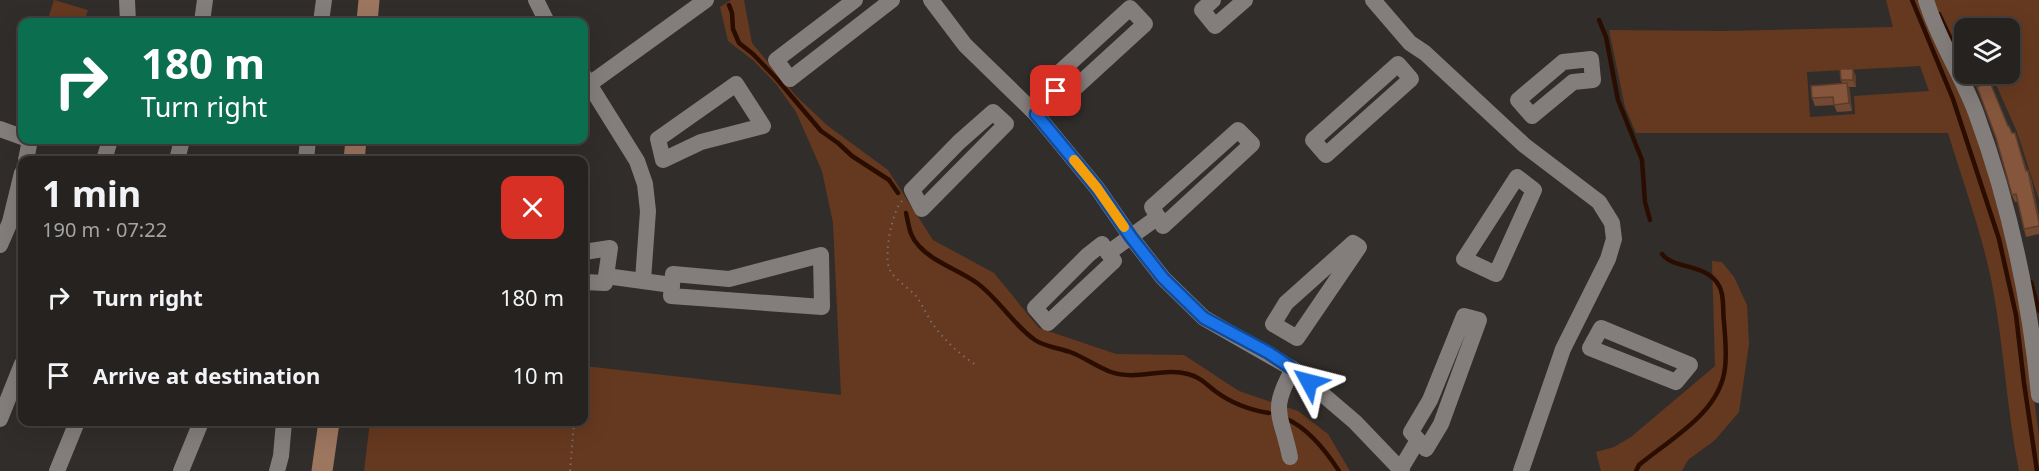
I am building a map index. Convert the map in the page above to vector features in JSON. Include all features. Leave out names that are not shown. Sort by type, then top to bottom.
[{"type":"main road","points":[[367,18],[369,0]]},
{"type":"main road","points":[[322,471],[328,426]]},
{"type":"street","points":[[127,0],[128,18]]},
{"type":"street","points":[[203,18],[205,0]]},
{"type":"street","points":[[322,18],[324,0]]},
{"type":"street","points":[[536,0],[545,18]]},
{"type":"street","points":[[588,82],[706,0]]},
{"type":"street","points":[[855,0],[776,60],[790,79],[891,0]]},
{"type":"street","points":[[931,0],[965,45],[1020,101],[1036,114],[1097,188],[1163,278],[1204,318],[1269,353],[1293,369],[1355,422],[1401,470],[1418,440]]},
{"type":"street","points":[[1213,0],[1202,10],[1215,26],[1245,0]]},
{"type":"street","points":[[1926,0],[1976,114],[2004,205],[2024,291],[2039,395]]},
{"type":"street","points":[[1380,3],[1410,43],[1425,53],[1543,160],[1599,202],[1609,215],[1614,231],[1608,259],[1563,349],[1521,471]]},
{"type":"street","points":[[1130,8],[1145,24],[1064,99],[1056,91],[1048,83],[1130,8]]},
{"type":"street","points":[[1405,72],[1425,53]]},
{"type":"street","points":[[1398,64],[1405,72],[1411,79],[1326,155],[1313,140],[1398,64]]},
{"type":"street","points":[[736,84],[763,126],[701,142],[663,160],[661,150],[658,139],[736,84]]},
{"type":"street","points":[[588,86],[637,161],[645,184],[648,211],[643,280]]},
{"type":"street","points":[[1036,114],[1056,91]]},
{"type":"street","points":[[912,190],[922,209],[1006,124],[999,117],[1020,101]]},
{"type":"street","points":[[1506,128],[1525,108]]},
{"type":"street","points":[[0,129],[18,136]]},
{"type":"street","points":[[1238,130],[1252,144],[1162,226],[1158,217],[1152,207],[1238,130]]},
{"type":"street","points":[[637,161],[661,150]]},
{"type":"street","points":[[1525,184],[1543,160]]},
{"type":"street","points":[[1517,177],[1525,184],[1534,190],[1496,274],[1464,259],[1517,177]]},
{"type":"street","points":[[0,245],[10,222],[18,189]]},
{"type":"street","points":[[1108,253],[1158,217]]},
{"type":"street","points":[[1353,243],[1359,248],[1297,338],[1284,331],[1273,324],[1286,303],[1353,243]]},
{"type":"street","points":[[1102,244],[1108,253],[1114,261],[1048,323],[1035,308],[1102,244]]},
{"type":"street","points":[[588,251],[610,248],[605,284],[588,282]]},
{"type":"street","points":[[821,255],[822,307],[671,296],[672,285],[674,274],[729,279],[821,255]]},
{"type":"street","points":[[606,276],[672,285]]},
{"type":"street","points":[[1464,316],[1479,320],[1441,424],[1426,449],[1418,440],[1411,432],[1430,400],[1464,316]]},
{"type":"street","points":[[1573,328],[1595,339]]},
{"type":"street","points":[[1601,328],[1689,365],[1676,382],[1590,348],[1595,339],[1601,328]]},
{"type":"street","points":[[1269,353],[1284,331]]},
{"type":"street","points":[[1290,457],[1278,412],[1279,399],[1293,369]]},
{"type":"street","points":[[0,418],[18,374]]},
{"type":"street","points":[[57,471],[76,426]]},
{"type":"street","points":[[181,471],[199,426]]},
{"type":"street","points":[[277,471],[284,426]]},
{"type":"path","points":[[912,190],[896,206],[888,247],[889,268],[916,296],[932,323],[946,340],[976,365]]},
{"type":"path","points":[[570,471],[574,426]]},
{"type":"shaded area","points":[[54,0],[88,10],[85,18],[48,18]]},
{"type":"shaded area","points":[[731,0],[744,0],[752,43],[797,97],[828,126],[888,170],[933,240],[994,273],[1039,328],[1116,354],[1184,355],[1239,391],[1298,411],[1328,434],[1350,471],[364,471],[370,426],[588,426],[588,366],[841,395],[833,223],[822,171],[796,112],[776,84],[754,61],[728,41],[720,7]]},
{"type":"shaded area","points":[[1886,0],[1922,0],[1954,78],[1954,84],[1956,84],[1973,125],[2005,227],[2023,318],[2039,436],[2039,471],[2019,471],[1989,269],[1948,133],[1636,133],[1625,107],[1609,30],[1723,31],[1893,27]],"holes":[[[1920,66],[1929,91],[1854,96],[1855,114],[1810,117],[1807,72]]]},
{"type":"shaded area","points":[[1930,0],[2039,0],[2039,200],[2017,132],[1996,84],[2020,84],[2020,18],[1954,18],[1954,52]]},
{"type":"shaded area","points":[[1712,261],[1722,262],[1734,277],[1747,305],[1749,344],[1739,412],[1715,440],[1688,460],[1682,471],[1601,471],[1596,452],[1614,447],[1631,437],[1715,366]]},
{"type":"building","points":[[1840,69],[1853,69],[1853,80],[1841,80]]},
{"type":"building","points":[[1847,83],[1849,103],[1834,105],[1833,97],[1812,98],[1811,86]]},
{"type":"building","points":[[1991,84],[2008,126],[2012,133],[2015,133],[2026,171],[2028,171],[2039,226],[2024,229],[2016,194],[2012,195],[1996,138],[1977,87]]},
{"type":"waterway","points":[[1912,0],[1953,99],[1999,239],[2016,315],[2037,471]]},
{"type":"waterway","points":[[729,5],[733,29],[739,43],[776,78],[821,131],[852,156],[889,180],[898,193]]},
{"type":"waterway","points":[[1939,14],[1954,46]]},
{"type":"waterway","points":[[1599,20],[1606,37],[1618,100],[1642,160],[1645,202],[1650,220]]},
{"type":"waterway","points":[[906,213],[913,238],[925,252],[977,283],[1027,334],[1039,342],[1070,352],[1111,372],[1130,375],[1179,372],[1192,375],[1234,402],[1269,413]]},
{"type":"waterway","points":[[1636,471],[1639,465],[1679,435],[1704,412],[1721,384],[1725,368],[1723,299],[1718,284],[1708,274],[1672,262],[1662,254]]},
{"type":"waterway","points":[[2031,282],[2039,311]]},
{"type":"waterway","points":[[1287,419],[1316,441],[1339,471]]},
{"type":"slow traffic","points":[[1074,160],[1124,227]]},
{"type":"route","points":[[1056,91],[1036,114],[1097,188],[1163,278],[1204,318],[1269,353],[1309,382]]}]
